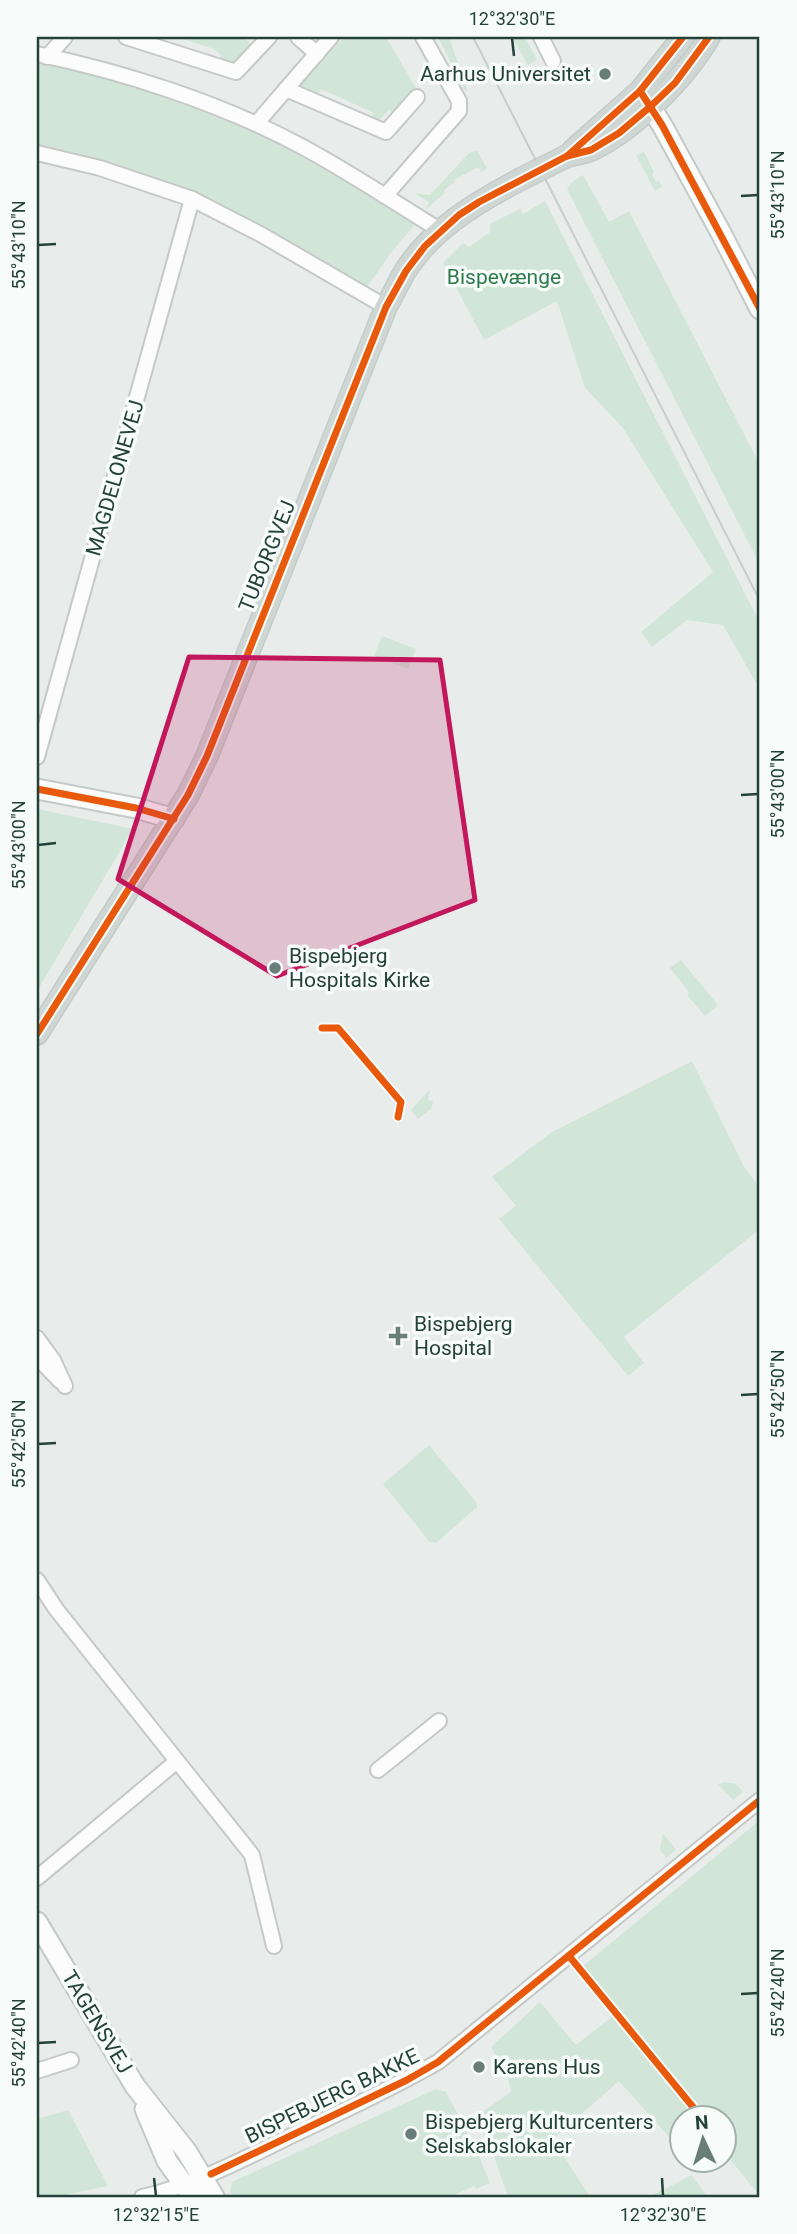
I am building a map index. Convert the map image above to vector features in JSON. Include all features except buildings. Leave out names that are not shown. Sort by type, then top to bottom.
[{"type":"main road","name":"TUBORGVEJ","points":[[646,99],[683,37]]},
{"type":"main road","name":"TUBORGVEJ","points":[[37,1049],[42,1028],[174,819],[207,756],[386,307],[405,271],[441,231],[460,215],[479,202],[567,156],[646,99],[675,83],[709,37]]},
{"type":"street","points":[[42,55],[65,37]]},
{"type":"street","points":[[126,37],[236,72],[269,37]]},
{"type":"street","points":[[298,37],[317,54]]},
{"type":"street","points":[[256,124],[331,37]]},
{"type":"street","points":[[385,196],[459,111],[459,101],[423,37]]},
{"type":"street","points":[[541,37],[553,61]]},
{"type":"street","points":[[42,55],[150,84],[256,124],[299,145],[441,231]]},
{"type":"street","points":[[286,89],[386,131],[417,97]]},
{"type":"street","points":[[646,99],[760,309]]},
{"type":"street","points":[[37,153],[100,168],[192,200],[262,235],[386,307]]},
{"type":"street","name":"MAGDELONEVEJ","points":[[37,757],[192,200]]},
{"type":"street","points":[[37,789],[136,808],[174,819]]},
{"type":"street","points":[[37,1338],[53,1360],[65,1386],[37,1357]]},
{"type":"street","points":[[37,1580],[56,1609],[252,1855],[274,1946]]},
{"type":"street","points":[[378,1770],[439,1721]]},
{"type":"street","points":[[37,1878],[177,1761]]},
{"type":"street","name":"BISPEBJERG BAKKE","points":[[142,2197],[193,2186],[438,2062],[760,1800]]},
{"type":"street","name":"TAGENSVEJ","points":[[37,1922],[135,2086],[187,2152],[193,2186],[214,2197]]},
{"type":"street","points":[[37,2071],[71,2060]]},
{"type":"highlighted area","points":[[189,657],[440,660],[475,900],[277,976],[118,879]]},
{"type":"green space","points":[[177,37],[243,37],[251,44],[232,64],[219,60],[221,55],[214,49]]},
{"type":"green space","points":[[344,37],[386,37],[416,88],[410,94],[411,98],[394,115],[389,110],[379,120],[372,118],[374,113],[321,89],[318,94],[314,92],[312,95],[297,89]]},
{"type":"green space","points":[[438,37],[449,37],[467,90],[465,91]]},
{"type":"green space","points":[[512,37],[525,37],[537,60],[528,65]]},
{"type":"green space","points":[[37,62],[144,88],[254,129],[334,172],[413,219],[415,224],[366,289],[281,237],[195,194],[37,148]]},
{"type":"green space","points":[[477,150],[487,169],[481,172],[478,167],[454,180],[455,182],[444,190],[445,193],[426,209],[429,202],[414,193],[430,195],[469,153]]},
{"type":"green space","points":[[644,152],[656,182],[659,181],[662,186],[655,191],[636,155]]},
{"type":"green space","points":[[583,175],[609,222],[629,211],[760,465],[760,565],[567,189]]},
{"type":"green space","name":"Bispevænge","points":[[545,201],[760,623],[760,690],[723,625],[687,620],[652,647],[641,632],[713,572],[623,428],[585,388],[557,301],[484,340],[443,263],[463,243],[469,247],[490,232],[490,224],[520,209],[523,214]]},
{"type":"green space","points":[[382,636],[416,649],[408,669],[374,656]]},
{"type":"green space","points":[[37,809],[133,829],[37,991]]},
{"type":"green space","points":[[681,960],[718,1005],[705,1016],[670,968]]},
{"type":"green space","points":[[692,1061],[743,1165],[760,1188],[760,1229],[624,1337],[644,1363],[628,1376],[499,1219],[516,1206],[492,1177],[552,1132]]},
{"type":"green space","points":[[430,1089],[428,1100],[433,1101],[431,1109],[418,1119],[411,1110]]},
{"type":"green space","points":[[429,1445],[477,1503],[477,1507],[436,1543],[430,1542],[383,1484]]},
{"type":"green space","points":[[718,1784],[736,1784],[743,1792],[733,1800]]},
{"type":"green space","points":[[760,1820],[760,2196],[738,2169],[738,2104],[668,2104],[668,2136],[619,2081],[553,2139],[590,2197],[508,2197],[495,2159],[475,2117],[511,2092],[508,2076],[491,2047],[540,2002],[576,2045],[613,2016],[577,1971]]},
{"type":"green space","points":[[663,1833],[676,1850],[666,1858],[660,1850]]},
{"type":"green space","points":[[436,2089],[446,2092],[476,2149],[490,2183],[476,2189],[474,2186],[450,2197],[233,2197],[230,2192],[232,2182]]},
{"type":"green space","points":[[68,2110],[108,2186],[55,2197],[37,2197],[37,2119]]},
{"type":"green space","points":[[692,2175],[707,2197],[649,2197]]},
{"type":"tram line","points":[[473,37],[760,601]]},
{"type":"cycle path","points":[[567,156],[640,91],[683,37]]},
{"type":"cycle path","points":[[37,1034],[188,795],[207,756],[386,307],[406,271],[425,246],[459,215],[479,202],[567,156],[591,150],[619,133],[675,83],[709,37]]},
{"type":"cycle path","points":[[640,91],[662,125],[760,309]]},
{"type":"cycle path","points":[[37,789],[136,808],[174,819]]},
{"type":"cycle path","points":[[322,1028],[338,1028],[401,1102],[398,1117]]},
{"type":"cycle path","points":[[211,2174],[407,2080],[438,2062],[760,1800]]},
{"type":"cycle path","points":[[569,1956],[691,2104]]},
{"type":"place","name":"Aarhus Universitet","points":[[605,74]]},
{"type":"place","name":"Bispebjerg Hospitals Kirke","points":[[275,968]]},
{"type":"place","name":"Bispebjerg Hospital","points":[[398,1336]]},
{"type":"place","name":"Karens Hus","points":[[479,2067]]},
{"type":"place","name":"Bispebjerg Kulturcenters Selskabslokaler","points":[[411,2134]]}]
